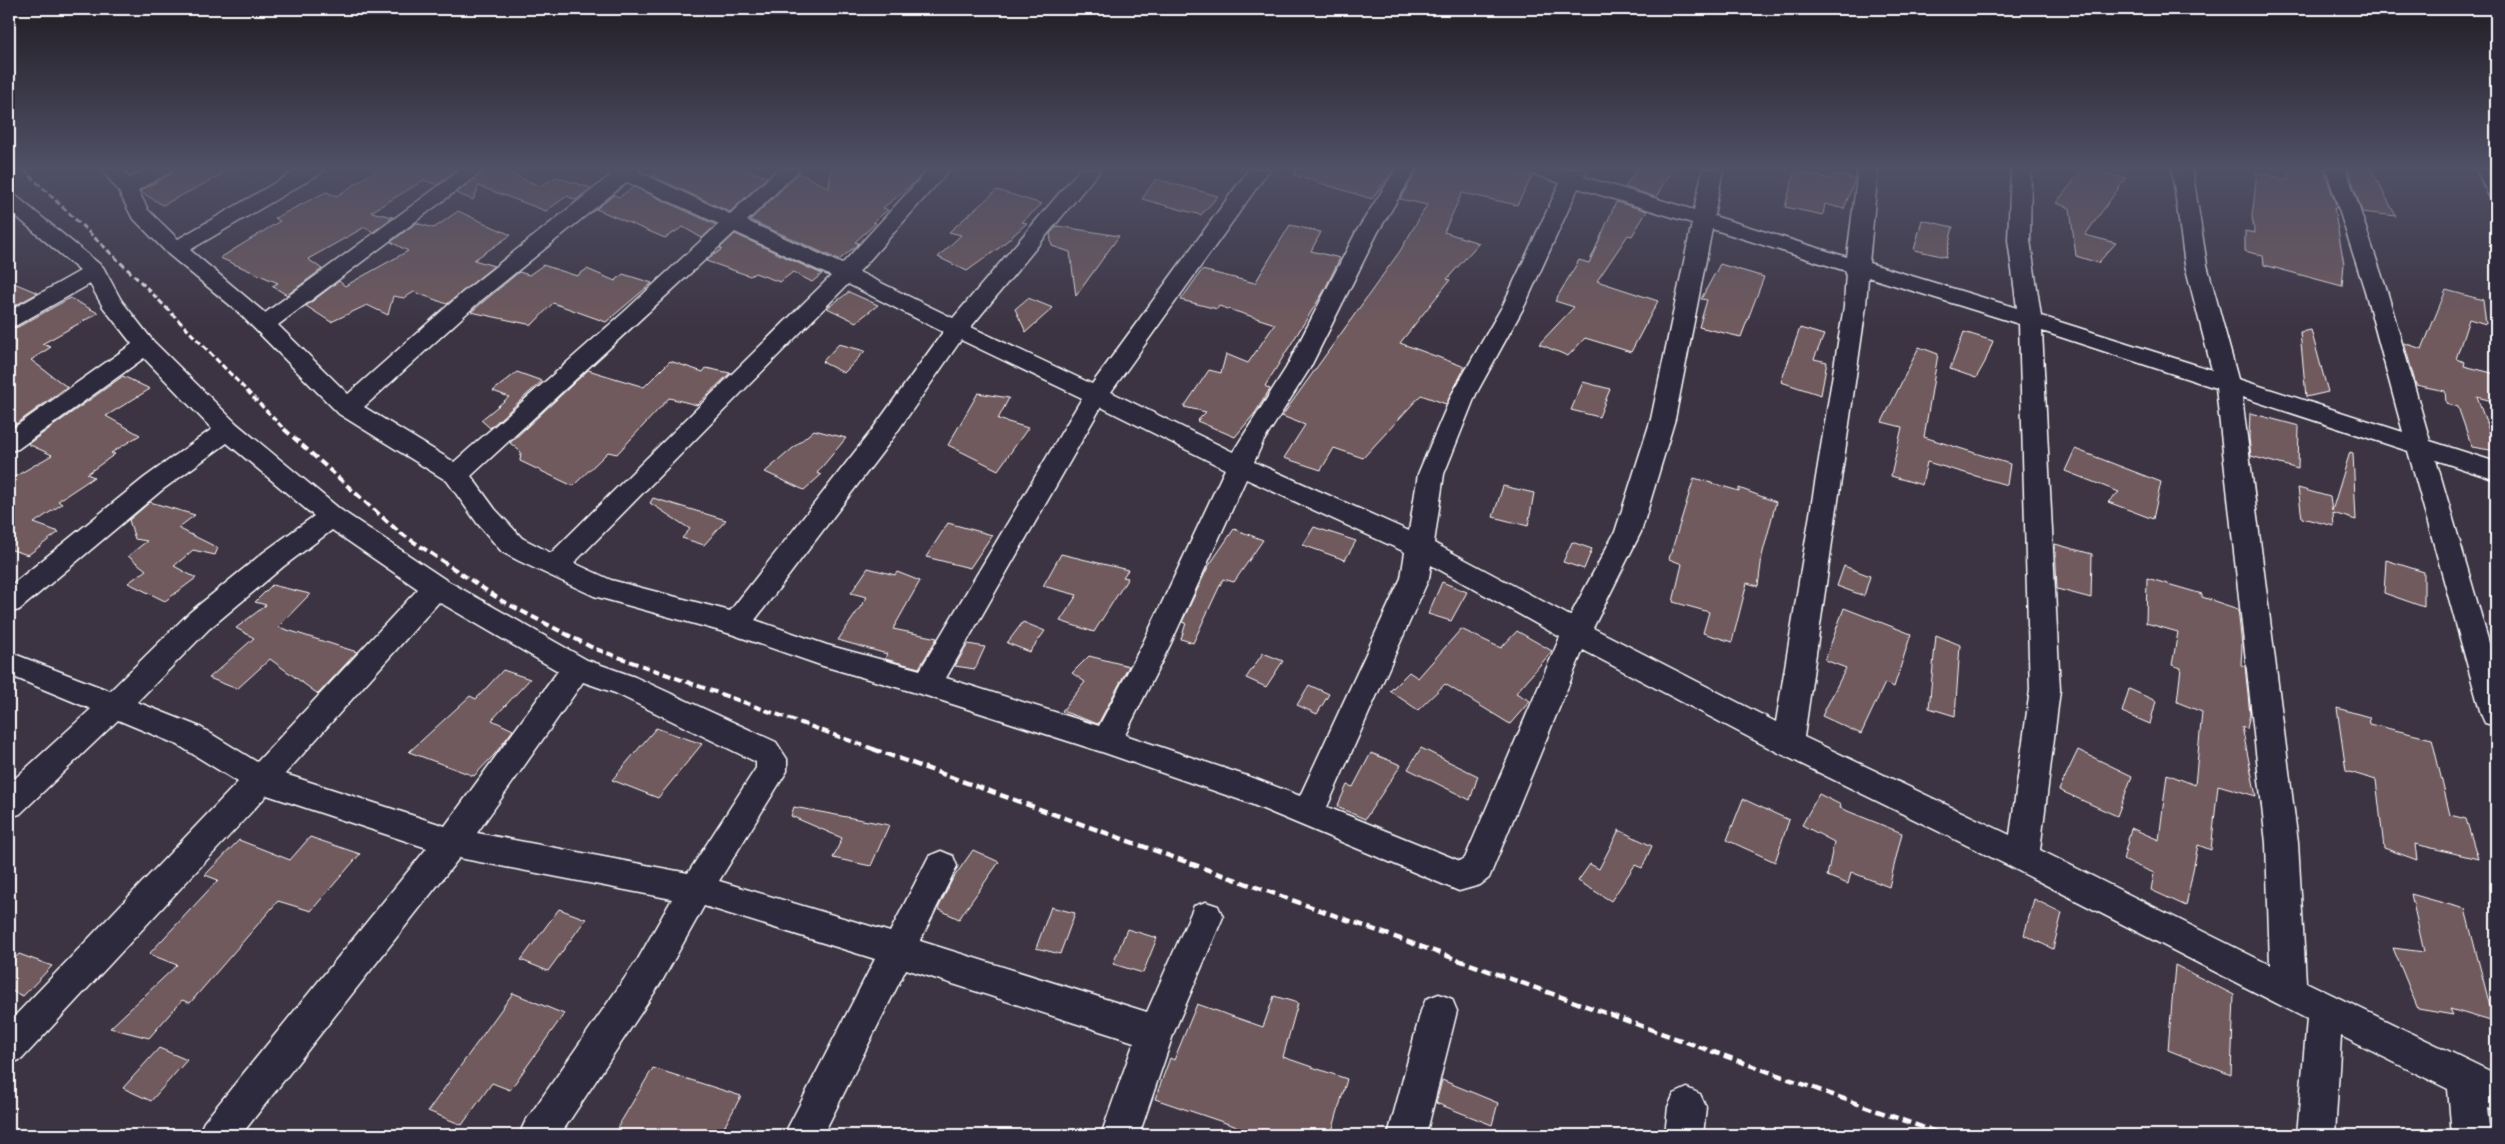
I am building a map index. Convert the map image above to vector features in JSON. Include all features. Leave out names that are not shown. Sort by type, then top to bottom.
[{"type":"street","points":[[32,222],[95,272],[111,302],[145,346],[228,430],[332,517],[436,587],[577,668],[625,685],[765,751],[772,758],[771,771],[696,889],[650,970],[538,1135]]},
{"type":"street","points":[[149,222],[176,249],[244,305],[348,408],[456,475],[486,516],[512,545],[604,589],[736,624],[823,655],[928,684],[1107,741],[1256,792],[1447,873],[1459,876],[1468,874],[1477,868],[1576,633],[1628,532],[1657,438],[1696,262],[1702,222]]},
{"type":"street","points":[[176,249],[222,222]]},
{"type":"street","points":[[262,324],[402,222]]},
{"type":"street","points":[[348,408],[470,298],[561,222]]},
{"type":"street","points":[[456,475],[632,317],[732,222]]},
{"type":"street","points":[[733,222],[845,274],[1011,356],[1240,464],[1269,480],[1421,548],[1487,582],[1576,633],[1788,743],[2023,857],[2289,992],[2481,1086],[2471,1135]]},
{"type":"street","points":[[556,565],[845,274],[892,222]]},
{"type":"street","points":[[736,624],[881,436],[957,328],[1046,222]]},
{"type":"street","points":[[928,684],[1096,395],[1221,222]]},
{"type":"street","points":[[1107,741],[1158,643],[1251,441],[1298,368],[1373,222]]},
{"type":"street","points":[[1308,814],[1414,578],[1421,548],[1431,474],[1464,394],[1514,305],[1553,222]]},
{"type":"street","points":[[1710,222],[2030,320],[2228,386],[2496,471]]},
{"type":"street","points":[[1788,743],[1841,409],[1858,269],[1861,222]]},
{"type":"street","points":[[2019,222],[2019,240],[2030,320],[2045,690],[2023,857]]},
{"type":"street","points":[[2190,222],[2196,266],[2228,386],[2282,843],[2289,992]]},
{"type":"street","points":[[2354,222],[2376,291],[2418,446],[2496,714]]},
{"type":"street","points":[[9,320],[95,272]]},
{"type":"street","points":[[9,443],[145,346]]},
{"type":"street","points":[[9,602],[153,484],[228,430]]},
{"type":"street","points":[[9,804],[114,705],[198,621],[274,559],[332,517]]},
{"type":"street","points":[[9,1047],[89,964],[259,779],[372,660],[436,587]]},
{"type":"street","points":[[9,664],[189,736],[259,779],[452,842],[696,889],[1156,1032]]},
{"type":"street","points":[[217,1135],[452,842],[577,668]]},
{"type":"street","points":[[803,1135],[940,866]]},
{"type":"street","points":[[1120,1135],[1156,1032],[1206,917]]},
{"type":"street","points":[[2316,1135],[2325,1010]]},
{"type":"street","points":[[1407,1135],[1439,1011]]},
{"type":"building","points":[[278,222],[386,222],[373,232],[365,227],[308,259],[322,269],[287,295],[272,286],[278,283],[220,258]]},
{"type":"building","points":[[442,222],[483,222],[511,235],[474,260],[494,266],[447,304],[414,292],[404,298],[393,296],[388,315],[367,305],[331,322],[306,306],[339,281],[345,286],[408,251],[391,242],[416,223],[434,228]]},
{"type":"building","points":[[628,222],[710,222],[716,225],[702,238],[683,227],[665,238]]},
{"type":"building","points":[[755,222],[876,223],[855,242],[859,243],[839,260]]},
{"type":"building","points":[[960,222],[1027,223],[999,248],[967,271],[938,257],[961,235],[949,232]]},
{"type":"building","points":[[1417,222],[1448,222],[1444,232],[1479,243],[1447,279],[1450,280],[1400,343],[1465,367],[1446,404],[1421,395],[1363,458],[1334,448],[1321,470],[1284,458],[1305,425],[1282,416],[1400,251]]},
{"type":"building","points":[[1607,222],[1640,222],[1632,236],[1628,235],[1597,281],[1658,301],[1631,352],[1585,338],[1568,356],[1539,344],[1574,307],[1555,301],[1579,260],[1589,263]]},
{"type":"building","points":[[1921,222],[1933,222],[1953,227],[1946,257],[1914,250]]},
{"type":"building","points":[[2072,222],[2094,222],[2085,235],[2116,243],[2098,263],[2076,256]]},
{"type":"building","points":[[2253,222],[2337,222],[2344,264],[2342,286],[2264,265],[2263,256],[2245,251],[2245,231],[2255,233]]},
{"type":"building","points":[[1290,225],[1321,232],[1311,251],[1340,258],[1324,291],[1265,386],[1270,389],[1255,413],[1235,437],[1197,421],[1206,412],[1184,407],[1209,370],[1221,373],[1226,354],[1248,363],[1275,324],[1219,306],[1217,309],[1181,300],[1202,270],[1255,283]]},
{"type":"building","points":[[1057,226],[1119,236],[1076,296],[1070,252],[1052,246],[1050,234]]},
{"type":"building","points":[[735,234],[822,274],[812,282],[793,272],[780,282],[755,273],[750,276],[706,261],[722,249],[720,248]]},
{"type":"building","points":[[1720,264],[1764,277],[1741,337],[1699,327],[1707,300],[1701,299]]},
{"type":"building","points":[[543,265],[577,276],[587,269],[615,281],[623,274],[652,283],[606,322],[553,303],[532,325],[471,312],[519,272],[529,275]]},
{"type":"building","points":[[9,281],[38,293],[9,309]]},
{"type":"building","points":[[2446,290],[2483,300],[2486,324],[2469,319],[2456,359],[2465,362],[2464,366],[2496,374],[2496,402],[2477,397],[2496,451],[2472,447],[2458,407],[2446,403],[2445,391],[2416,385],[2404,343],[2422,349]]},
{"type":"building","points":[[849,292],[878,305],[856,322],[827,308]]},
{"type":"building","points":[[70,298],[98,313],[42,344],[51,347],[31,360],[67,387],[9,429],[9,329],[18,327]]},
{"type":"building","points":[[1028,298],[1053,308],[1026,332],[1015,309]]},
{"type":"building","points":[[1800,328],[1824,335],[1814,359],[1827,362],[1821,395],[1781,382]]},
{"type":"building","points":[[2311,330],[2328,392],[2306,397],[2300,332]]},
{"type":"building","points":[[1964,332],[1993,341],[1976,378],[1950,369]]},
{"type":"building","points":[[839,344],[865,351],[844,373],[822,362]]},
{"type":"building","points":[[1919,347],[1938,354],[1924,437],[2010,464],[2007,485],[1927,462],[1922,485],[1891,476],[1902,427],[1882,422]]},
{"type":"building","points":[[670,361],[703,372],[706,368],[730,373],[697,405],[669,398],[617,454],[608,452],[573,486],[520,461],[521,452],[510,443],[588,370],[644,387]]},
{"type":"building","points":[[517,372],[542,381],[490,428],[481,420],[509,397],[493,391]]},
{"type":"building","points":[[123,376],[150,389],[106,416],[140,435],[111,453],[115,454],[87,474],[94,477],[58,501],[62,504],[34,523],[59,532],[28,555],[9,549],[9,480],[52,455],[28,444]]},
{"type":"building","points":[[1583,382],[1610,389],[1599,417],[1571,410]]},
{"type":"building","points":[[978,393],[1009,398],[998,419],[1028,428],[998,470],[948,445]]},
{"type":"building","points":[[2250,413],[2299,426],[2298,469],[2251,456],[2249,438]]},
{"type":"building","points":[[814,430],[846,438],[817,473],[821,475],[804,490],[765,472]]},
{"type":"building","points":[[2075,449],[2161,482],[2153,519],[2108,502],[2119,492],[2065,471]]},
{"type":"building","points":[[2350,452],[2353,453],[2356,520],[2333,513],[2334,526],[2302,518],[2298,488],[2330,497],[2332,511]]},
{"type":"building","points":[[1694,478],[1739,491],[1739,488],[1776,502],[1762,556],[1758,586],[1747,583],[1732,642],[1703,633],[1709,612],[1673,602],[1682,564],[1669,559]]},
{"type":"building","points":[[1503,486],[1534,493],[1528,526],[1493,517]]},
{"type":"building","points":[[653,498],[726,520],[704,545],[682,538],[690,529],[650,503]]},
{"type":"building","points":[[150,502],[195,515],[178,528],[218,548],[215,555],[193,550],[174,566],[196,578],[165,601],[128,583],[146,570],[128,556],[147,541],[135,539],[129,520]]},
{"type":"building","points":[[948,523],[992,535],[970,568],[926,557]]},
{"type":"building","points":[[1314,527],[1356,541],[1345,560],[1303,545]]},
{"type":"building","points":[[1234,529],[1263,540],[1234,582],[1223,579],[1193,643],[1181,639],[1186,623],[1182,622],[1208,567]]},
{"type":"building","points":[[1572,542],[1592,549],[1584,569],[1563,562]]},
{"type":"building","points":[[2055,544],[2092,554],[2091,598],[2057,589]]},
{"type":"building","points":[[1061,554],[1128,570],[1123,577],[1128,578],[1094,632],[1060,621],[1077,595],[1043,586]]},
{"type":"building","points":[[2386,560],[2424,572],[2424,607],[2384,593]]},
{"type":"building","points":[[1844,566],[1870,576],[1864,596],[1837,586]]},
{"type":"building","points":[[868,568],[895,575],[897,572],[920,581],[893,629],[937,638],[919,668],[885,659],[887,654],[838,640],[867,597],[851,593]]},
{"type":"building","points":[[2147,578],[2202,594],[2202,597],[2238,609],[2242,646],[2241,665],[2245,666],[2250,714],[2247,729],[2242,727],[2256,796],[2218,785],[2211,850],[2198,845],[2186,906],[2151,890],[2154,873],[2123,860],[2131,828],[2159,840],[2167,774],[2195,785],[2202,712],[2177,702],[2181,668],[2172,665],[2178,632],[2146,623]]},
{"type":"building","points":[[1442,582],[1467,592],[1451,621],[1428,614]]},
{"type":"building","points":[[272,585],[310,594],[278,627],[357,652],[318,694],[270,659],[237,689],[209,678],[254,638],[236,628],[266,605],[255,602]]},
{"type":"building","points":[[1844,608],[1911,634],[1894,687],[1885,683],[1861,734],[1822,716],[1846,668],[1825,660]]},
{"type":"building","points":[[1023,622],[1045,631],[1030,652],[1007,643]]},
{"type":"building","points":[[1461,629],[1501,648],[1517,631],[1552,651],[1516,693],[1530,701],[1510,724],[1445,684],[1418,710],[1390,691],[1409,672],[1418,678]]},
{"type":"building","points":[[1936,635],[1960,645],[1955,716],[1929,708]]},
{"type":"building","points":[[968,644],[985,647],[975,669],[955,666]]},
{"type":"building","points":[[1263,653],[1283,661],[1266,687],[1246,678]]},
{"type":"building","points":[[1089,656],[1129,666],[1098,724],[1062,711],[1085,682],[1072,673]]},
{"type":"building","points":[[503,670],[530,679],[492,720],[513,730],[494,755],[474,776],[409,752],[470,696],[476,699]]},
{"type":"building","points":[[1309,685],[1329,694],[1317,714],[1297,705]]},
{"type":"building","points":[[2129,689],[2156,701],[2150,724],[2122,712]]},
{"type":"building","points":[[2337,708],[2369,717],[2370,724],[2432,739],[2450,815],[2466,819],[2478,859],[2415,844],[2417,860],[2384,848],[2376,780],[2346,771]]},
{"type":"building","points":[[656,728],[702,744],[658,798],[612,780]]},
{"type":"building","points":[[1421,748],[1478,776],[1470,800],[1408,769]]},
{"type":"building","points":[[2078,750],[2132,776],[2117,816],[2059,790]]},
{"type":"building","points":[[1371,753],[1401,765],[1365,819],[1337,807],[1347,785],[1353,787]]},
{"type":"building","points":[[1819,794],[1841,805],[1840,808],[1902,833],[1889,887],[1851,872],[1848,884],[1827,876],[1834,842],[1802,825]]},
{"type":"building","points":[[1743,799],[1789,820],[1775,862],[1727,840]]},
{"type":"building","points":[[794,807],[889,825],[871,866],[833,858],[842,838],[791,816]]},
{"type":"building","points":[[1619,830],[1652,846],[1642,868],[1635,865],[1611,901],[1578,881],[1590,864],[1599,869]]},
{"type":"building","points":[[310,837],[360,854],[311,911],[278,901],[190,1003],[182,1000],[149,1038],[110,1028],[177,965],[149,954],[218,880],[205,875],[239,840],[290,860]]},
{"type":"building","points":[[973,850],[999,862],[959,919],[938,909],[952,880]]},
{"type":"building","points":[[2411,894],[2465,909],[2494,1022],[2450,1009],[2453,1015],[2418,1009],[2393,948],[2424,952]]},
{"type":"building","points":[[2034,899],[2062,913],[2053,949],[2024,935]]},
{"type":"building","points":[[1051,907],[1075,913],[1060,954],[1036,948]]},
{"type":"building","points":[[559,909],[586,919],[548,971],[521,960]]},
{"type":"building","points":[[1127,929],[1157,938],[1143,973],[1113,964]]},
{"type":"building","points":[[19,954],[52,966],[23,996],[9,990],[9,964]]},
{"type":"building","points":[[2175,965],[2234,995],[2231,1075],[2168,1050]]},
{"type":"building","points":[[513,993],[564,1014],[510,1090],[492,1083],[462,1125],[428,1111]]},
{"type":"building","points":[[1274,996],[1298,1003],[1283,1057],[1347,1079],[1331,1135],[1280,1135],[1262,1129],[1261,1135],[1155,1099],[1170,1058],[1174,1060],[1197,1004],[1263,1027]]},
{"type":"building","points":[[159,1048],[187,1060],[151,1101],[123,1088]]},
{"type":"building","points":[[653,1068],[741,1096],[720,1135],[613,1135]]},
{"type":"building","points":[[1442,1080],[1498,1103],[1492,1125],[1436,1103]]},
{"type":"railway","points":[[79,222],[148,289],[284,429]]},
{"type":"railway","points":[[284,429],[399,532],[502,601],[593,648],[876,750]]},
{"type":"railway","points":[[873,749],[1944,1135]]}]
